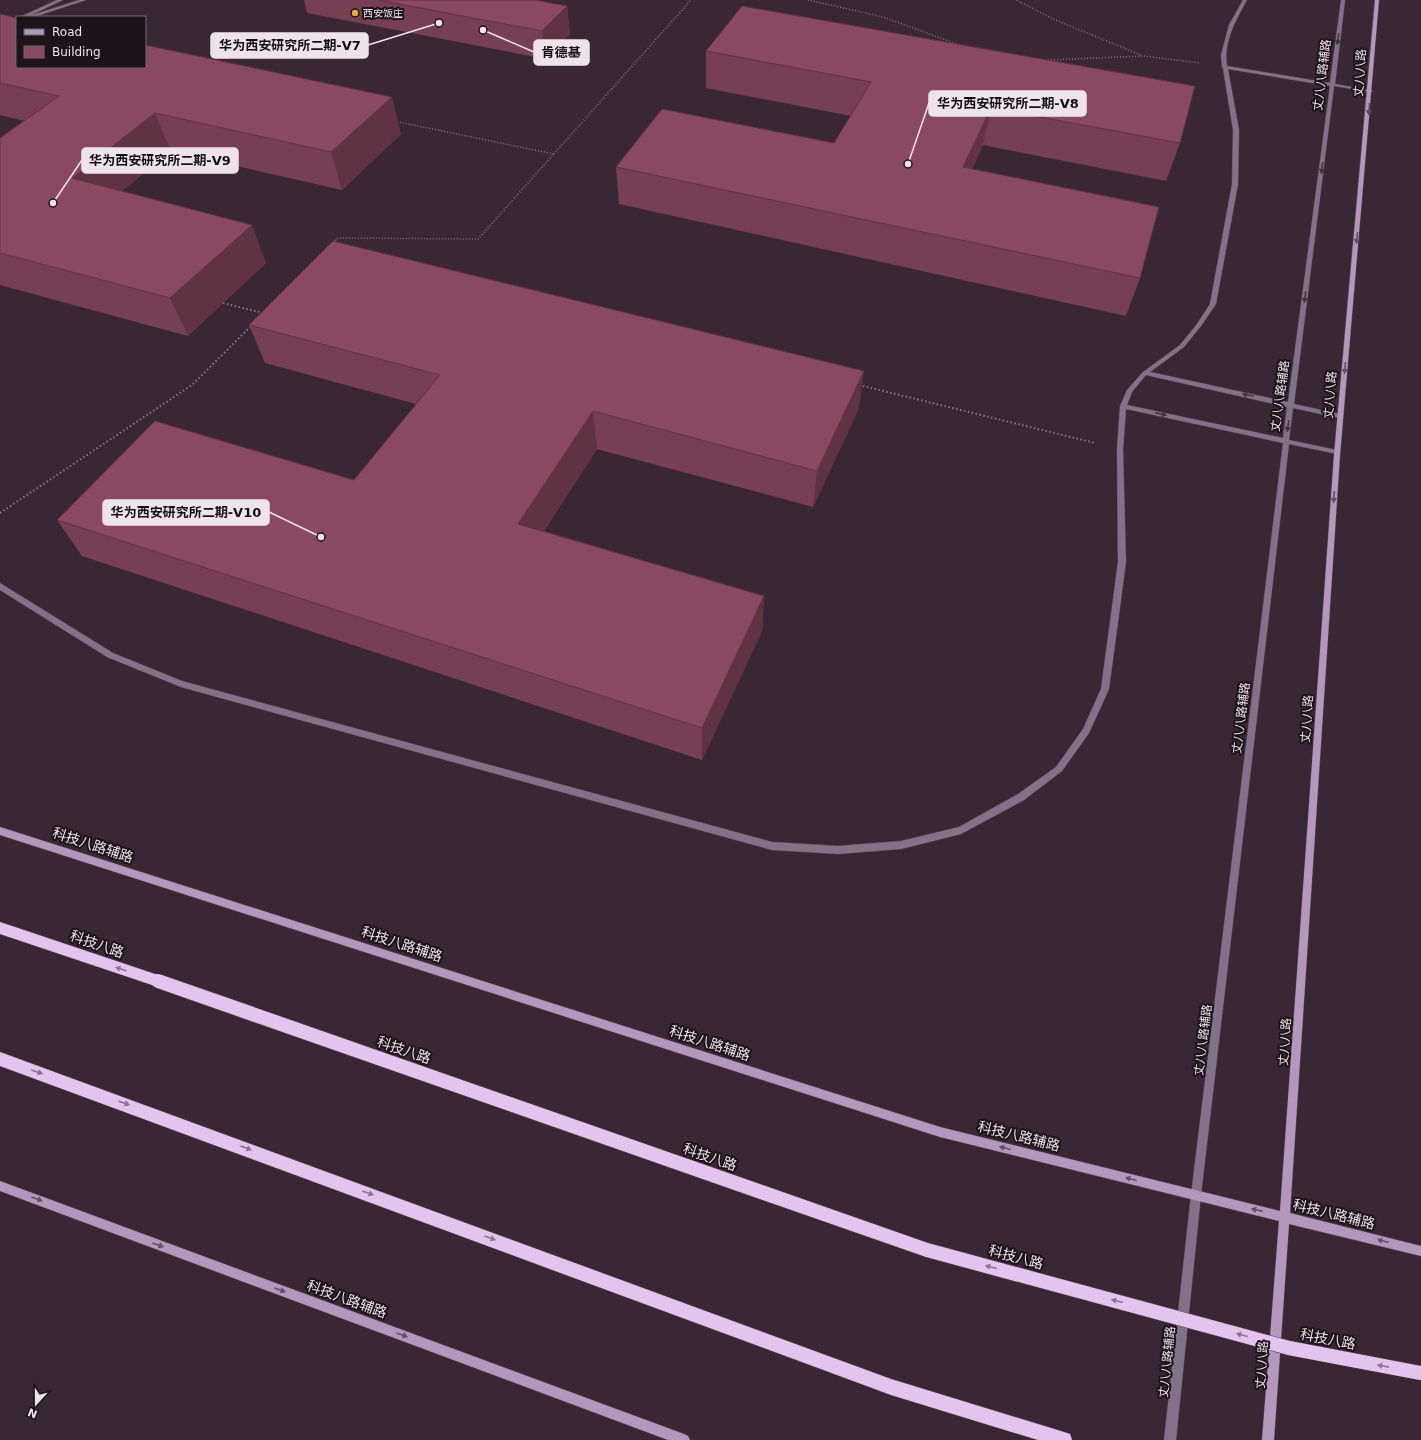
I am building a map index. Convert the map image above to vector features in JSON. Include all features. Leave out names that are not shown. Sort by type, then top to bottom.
[{"type":"highway","name":"科技八路","points":[[0,928],[158,981],[928,1250],[1289,1348],[1421,1373]]},
{"type":"highway","points":[[0,1059],[891,1387],[1064,1440]]},
{"type":"main road","name":"丈八八路","points":[[1268,1440],[1285,1217],[1337,452],[1377,0]]},
{"type":"main road","name":"科技八路辅路","points":[[0,831],[940,1132],[1421,1251]]},
{"type":"main road","name":"科技八路辅路","points":[[0,1186],[684,1440]]},
{"type":"street","points":[[24,16],[61,0]]},
{"type":"street","points":[[32,16],[84,0]]},
{"type":"street","points":[[0,586],[110,655],[181,684],[772,846],[838,850],[901,845],[961,830],[1021,797],[1059,769],[1086,731],[1105,689],[1122,562],[1120,449],[1123,406],[1129,391],[1145,373],[1182,346],[1199,325],[1213,304],[1235,184],[1236,130],[1223,55],[1231,25],[1245,0]]},
{"type":"street","name":"丈八八路辅路","points":[[1170,1440],[1196,1196],[1286,441],[1343,0]]},
{"type":"street","points":[[1224,67],[1370,91]]},
{"type":"street","points":[[1145,373],[1340,416]]},
{"type":"street","points":[[1123,406],[1337,452]]},
{"type":"path","points":[[333,243],[338,238],[478,239],[690,0]]},
{"type":"path","points":[[808,0],[883,17],[960,46]]},
{"type":"path","points":[[1016,0],[1053,19],[1144,56]]},
{"type":"path","points":[[1046,60],[1144,56],[1224,67]]},
{"type":"path","points":[[392,120],[554,154]]},
{"type":"path","points":[[223,303],[267,314]]},
{"type":"path","points":[[262,314],[268,308]]},
{"type":"path","points":[[0,513],[192,385],[257,320]]},
{"type":"path","points":[[856,385],[1120,449]]},
{"type":"building","points":[[378,0],[535,0],[567,6],[542,31]]},
{"type":"building","points":[[742,6],[1195,86],[1180,143],[991,108],[963,167],[1159,207],[1140,278],[616,167],[662,109],[834,143],[871,82],[706,51]]},
{"type":"building","points":[[0,14],[16,18],[16,68],[146,68],[146,45],[392,97],[331,152],[155,113],[72,178],[252,225],[170,298],[0,253],[0,138],[59,96],[0,83]]},
{"type":"building","points":[[333,241],[864,371],[817,471],[593,411],[518,524],[764,596],[702,728],[57,520],[155,421],[354,480],[440,375],[249,325]]},
{"type":"place","name":"西安饭庄","points":[[355,13]]},
{"type":"place","name":"华为西安研究所二期-V7","points":[[439,23]]},
{"type":"place","name":"肯德基","points":[[483,30]]},
{"type":"place","name":"华为西安研究所二期-V8","points":[[908,164]]},
{"type":"place","name":"华为西安研究所二期-V9","points":[[53,203]]},
{"type":"place","name":"华为西安研究所二期-V10","points":[[321,537]]}]
